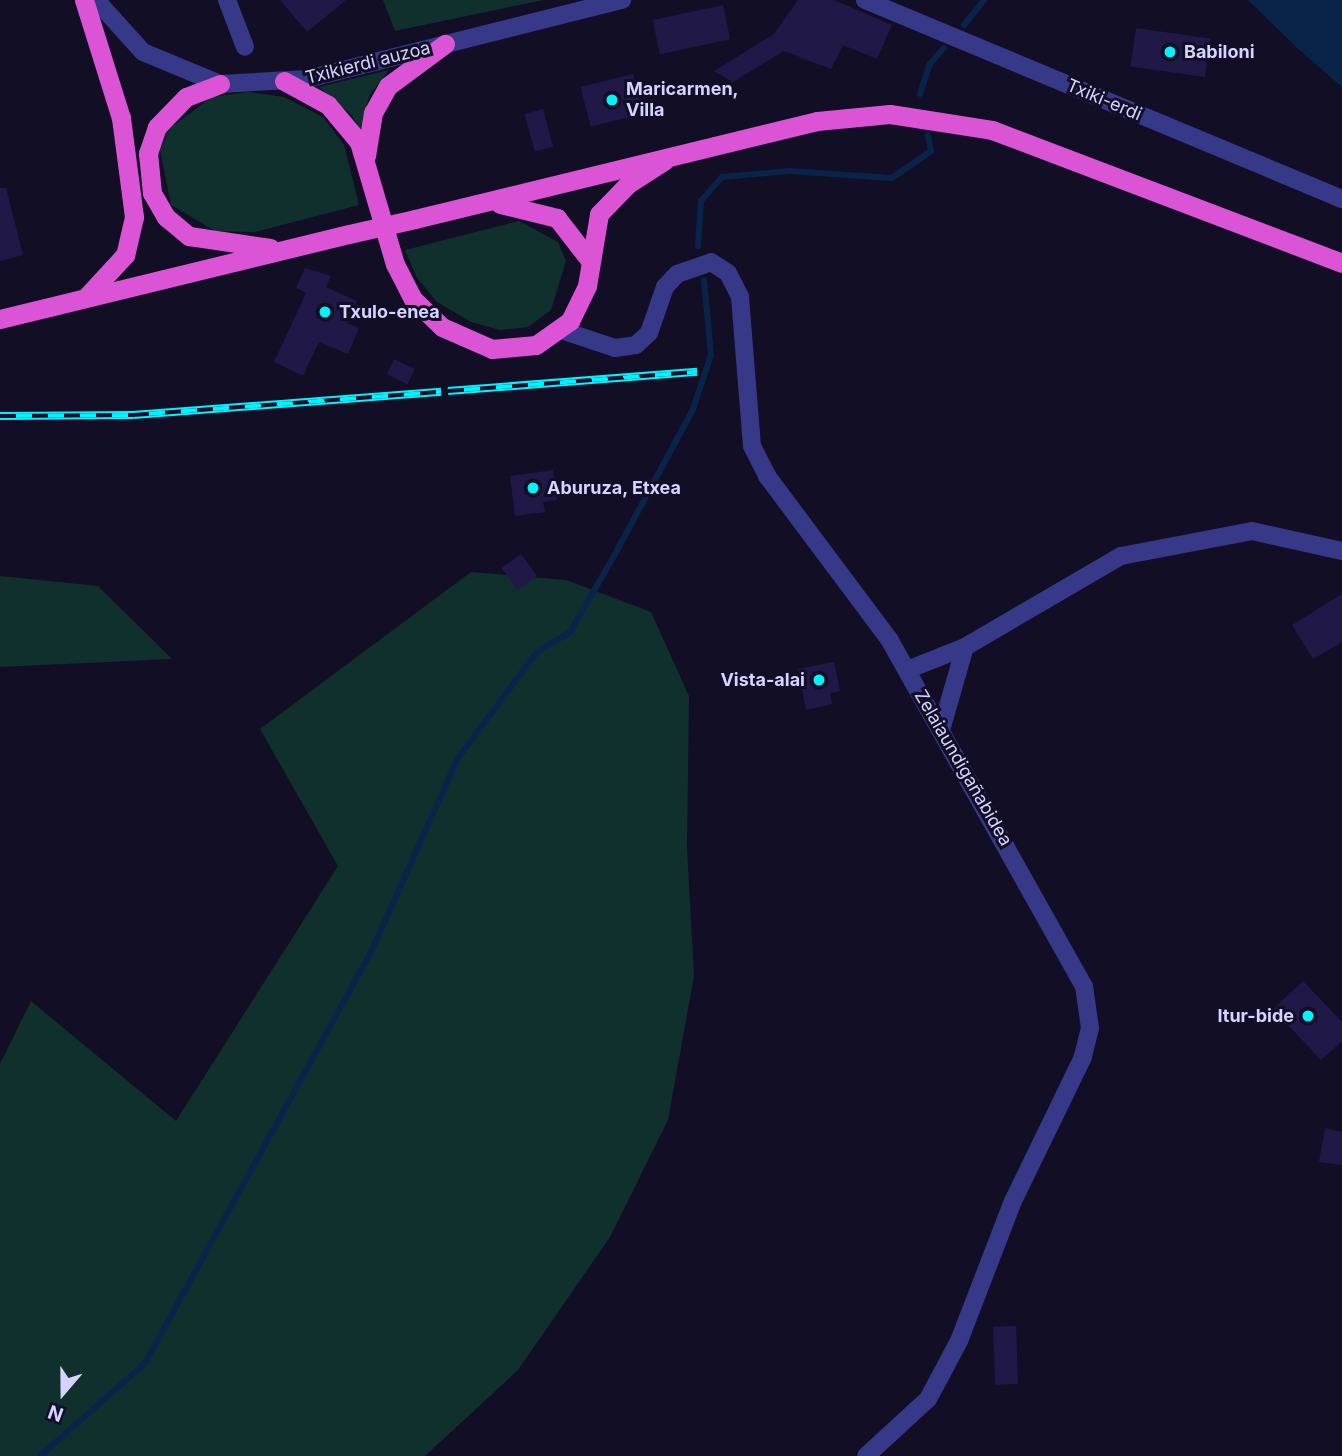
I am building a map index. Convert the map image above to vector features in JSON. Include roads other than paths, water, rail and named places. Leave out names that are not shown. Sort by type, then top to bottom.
[{"type":"highway","points":[[84,0],[121,118],[134,217],[125,256],[84,298]]},
{"type":"highway","points":[[366,157],[373,113],[388,86],[444,44]]},
{"type":"highway","points":[[284,81],[340,116],[366,157],[395,264],[427,314],[459,337],[492,349],[522,349],[561,330],[583,299],[592,232],[611,198],[670,156]]},
{"type":"highway","points":[[220,84],[186,97],[158,127],[148,153],[152,193],[166,218],[189,236],[289,249]]},
{"type":"highway","points":[[0,319],[670,156],[839,118],[941,119],[1016,139],[1342,263]]},
{"type":"highway","points":[[477,203],[547,212],[576,236],[588,258]]},
{"type":"street","name":"Txikierdi auzoa","points":[[96,0],[143,52],[220,84],[284,81],[622,0]]},
{"type":"street","points":[[228,0],[245,47]]},
{"type":"street","name":"Txiki-erdi","points":[[865,0],[1342,199]]},
{"type":"street","name":"Zelaiaundigañabidea","points":[[561,330],[615,348],[636,345],[649,332],[665,287],[677,274],[711,262],[729,273],[740,297],[752,446],[907,670],[1068,951],[1084,986],[1090,1028],[1083,1057],[1013,1201],[960,1341],[928,1399],[866,1456]]},
{"type":"street","points":[[907,670],[965,647],[1121,556],[1252,531],[1342,551]]},
{"type":"street","points":[[941,730],[965,647]]},
{"type":"water","points":[[1248,0],[1342,0],[1342,87],[1297,48]]},
{"type":"waterway","points":[[964,25],[984,0]]},
{"type":"waterway","points":[[920,94],[930,64],[944,48]]},
{"type":"waterway","points":[[698,246],[701,201],[722,177],[789,171],[892,178],[931,151],[928,135]]},
{"type":"waterway","points":[[40,1456],[145,1363],[372,950],[458,758],[537,652],[570,632],[614,556],[693,409],[711,355],[704,280]]},
{"type":"railway","points":[[448,391],[697,372]]},
{"type":"railway","points":[[0,416],[133,415],[441,392]]},
{"type":"place","name":"Babiloni","points":[[1170,52]]},
{"type":"place","name":"Maricarmen, Villa","points":[[612,100]]},
{"type":"place","name":"Txulo-enea","points":[[325,312]]},
{"type":"place","name":"Aburuza, Etxea","points":[[533,488]]},
{"type":"place","name":"Vista-alai","points":[[819,680]]},
{"type":"place","name":"Itur-bide","points":[[1308,1016]]}]
